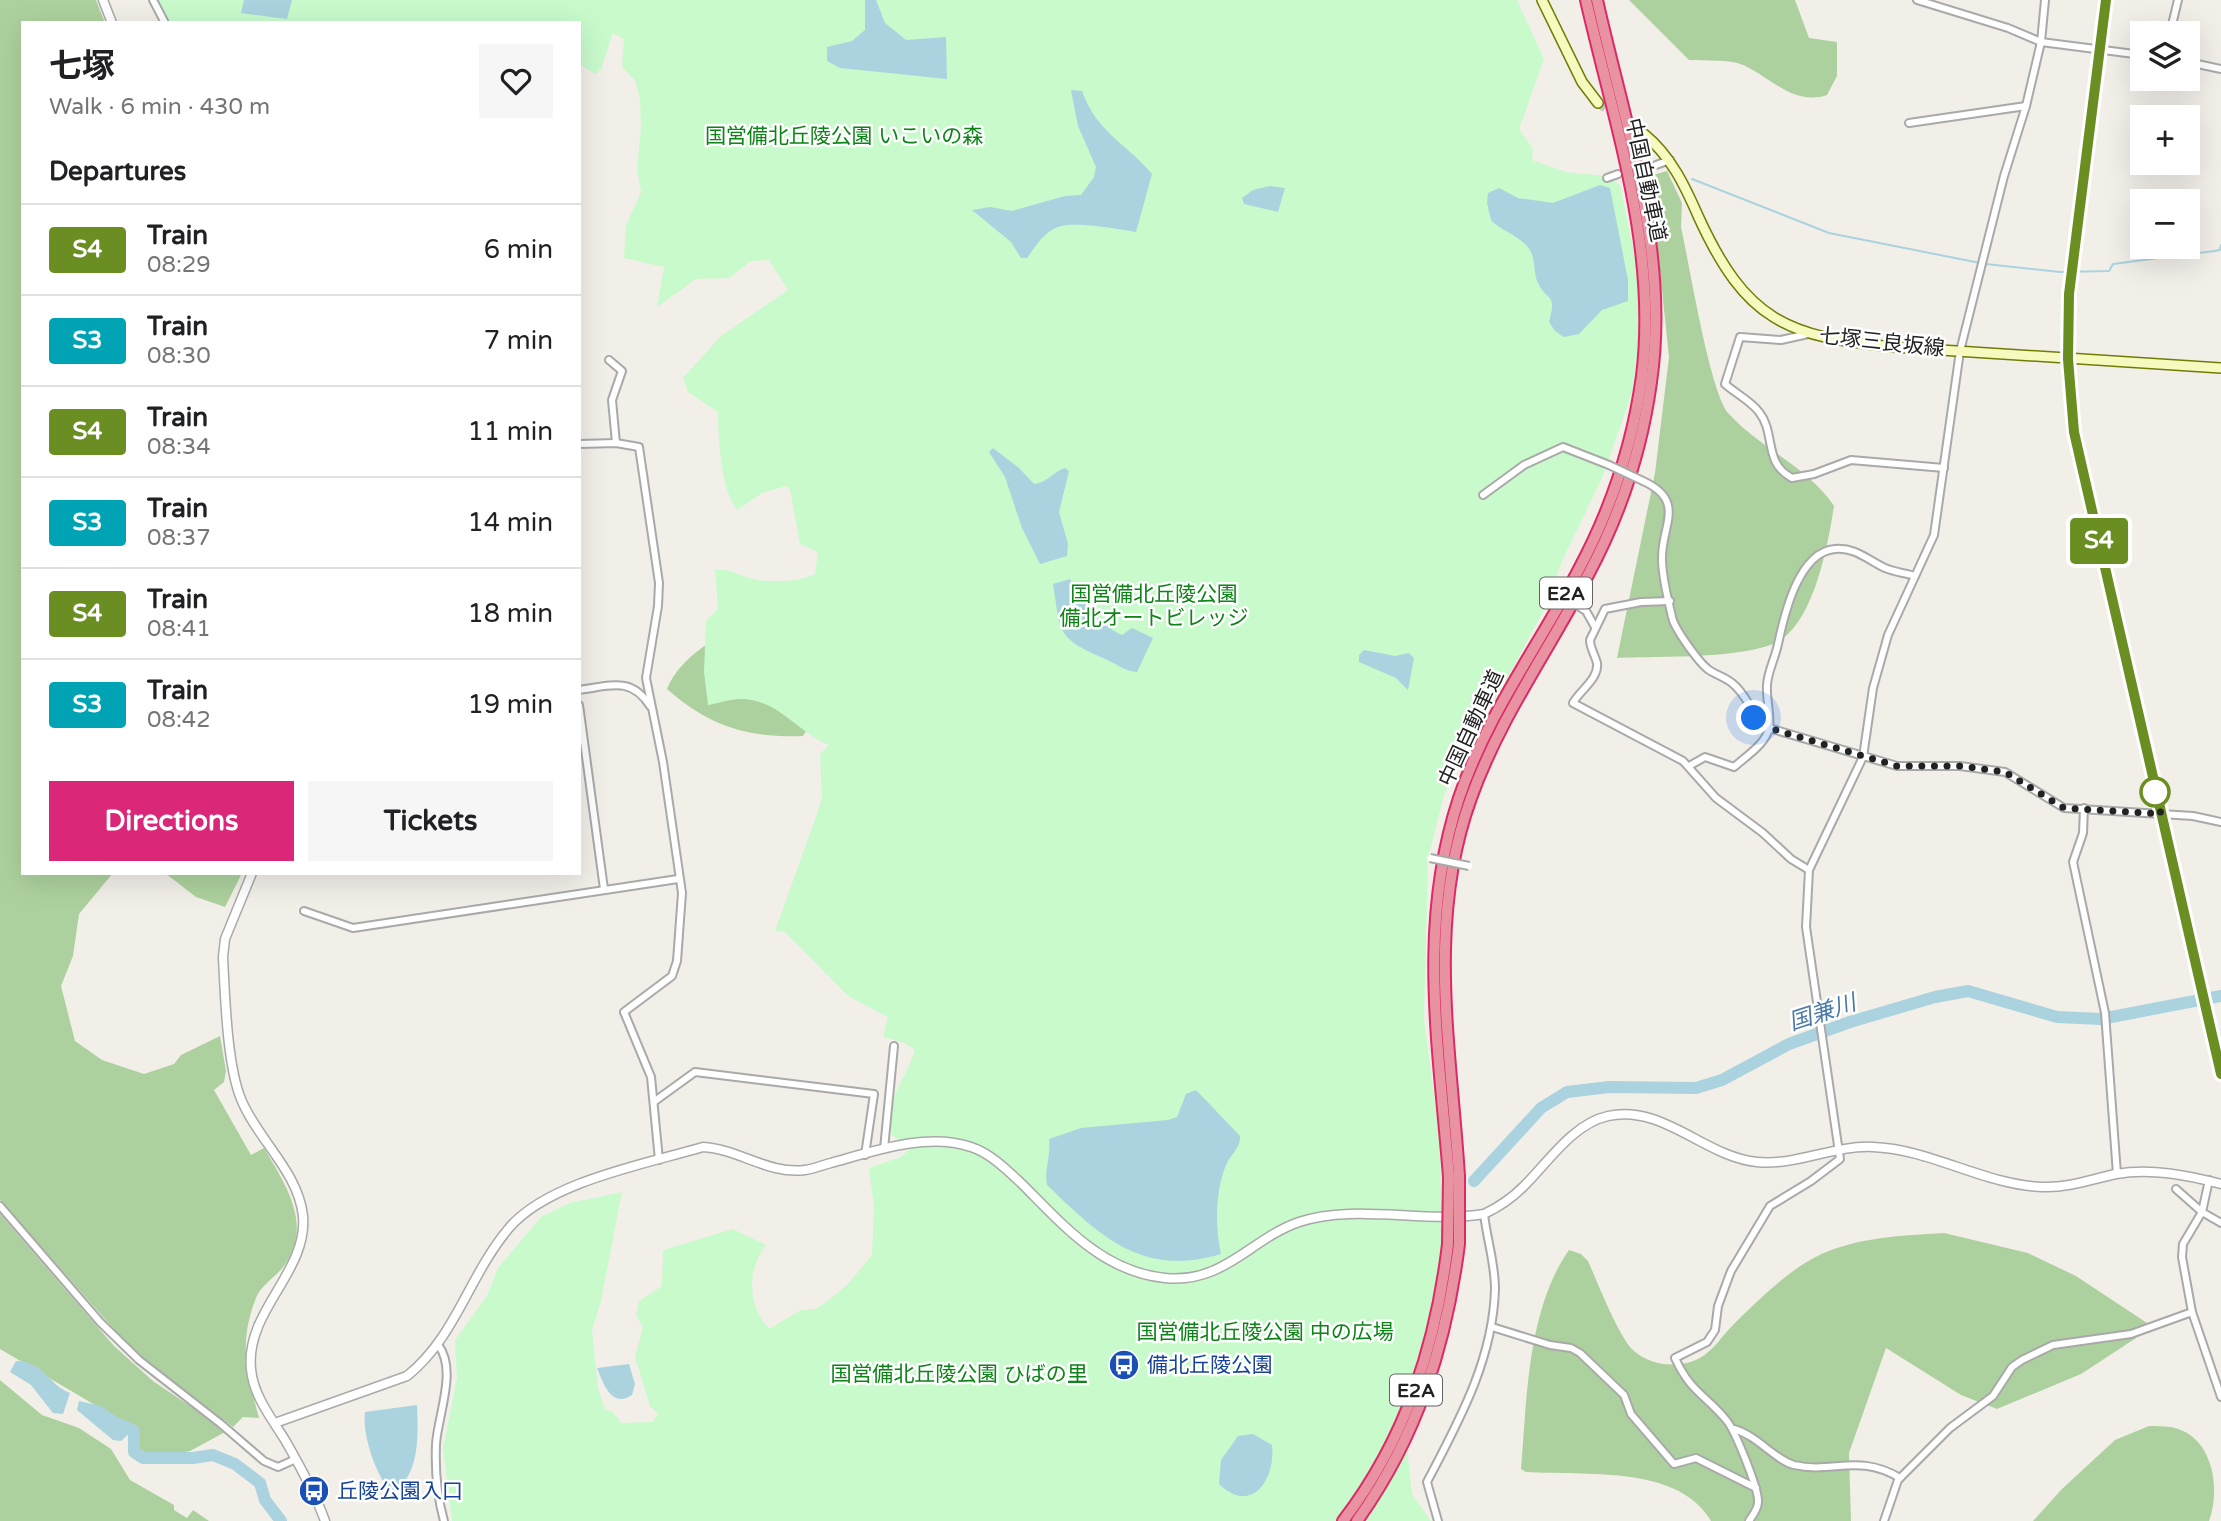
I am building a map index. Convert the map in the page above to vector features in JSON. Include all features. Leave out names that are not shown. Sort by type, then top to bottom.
[{"type":"highway","name":"中国自動車道","points":[[1454,1176],[1432,971],[1437,902],[1449,836],[1459,798],[1494,715],[1580,568],[1604,517],[1630,442],[1643,366],[1645,299],[1640,243],[1586,0]]},
{"type":"highway","name":"中国自動車道","points":[[1357,1521],[1384,1481],[1423,1402],[1447,1322],[1454,1244],[1454,1176],[1442,971],[1447,904],[1459,836],[1483,764],[1503,721],[1590,573],[1613,521],[1639,446],[1652,380],[1656,312],[1651,241],[1597,0]]},
{"type":"highway","name":"中国自動車道","points":[[1343,1521],[1375,1475],[1413,1398],[1437,1318],[1454,1244]]},
{"type":"main road","points":[[1542,0],[1581,82],[1598,103]]},
{"type":"main road","name":"七塚三良坂線","points":[[1644,134],[1670,160],[1718,257],[1734,281],[1767,312],[1808,334],[1845,342],[2221,368]]},
{"type":"street","points":[[103,0],[111,21]]},
{"type":"street","points":[[153,0],[164,21]]},
{"type":"street","points":[[1917,0],[2008,28],[2041,42],[2130,53]]},
{"type":"street","points":[[1900,1478],[1885,1469],[1856,1463],[1790,1464],[1767,1445],[1732,1428],[1693,1390],[1675,1358],[1707,1342],[1715,1329],[1718,1306],[1731,1271],[1770,1206],[1811,1181],[1840,1158],[1805,927],[1809,870],[1863,757],[1874,688],[1888,635],[1934,535],[1944,468],[1947,424],[1960,351],[2041,42],[2045,0]]},
{"type":"street","points":[[2173,21],[2178,0]]},
{"type":"street","points":[[2200,65],[2221,69]]},
{"type":"street","points":[[1909,124],[2025,106]]},
{"type":"street","points":[[1656,165],[1670,160]]},
{"type":"street","points":[[1607,178],[1618,174]]},
{"type":"street","points":[[1808,334],[1781,340],[1740,337],[1725,384],[1761,414],[1771,454],[1781,471],[1792,478],[1814,474],[1851,460],[1944,468]]},
{"type":"street","points":[[609,360],[622,371],[612,400],[616,443]]},
{"type":"street","points":[[581,444],[616,443],[639,447],[657,566],[658,606],[646,678],[663,762],[682,893],[682,917],[677,967],[666,983],[624,1012],[651,1077],[659,1160]]},
{"type":"street","points":[[1483,495],[1524,465],[1563,447],[1656,488],[1668,503],[1670,523],[1662,558],[1672,619],[1700,662],[1733,683],[1746,699],[1754,718],[1769,728],[1897,766],[1991,768],[2005,772],[2064,808],[2221,821]]},
{"type":"street","points":[[1689,766],[1705,757],[1734,767],[1763,741],[1769,728],[1768,675],[1778,645],[1782,618],[1787,600],[1811,565],[1828,551],[1836,549],[1855,551],[1886,568],[1916,576]]},
{"type":"street","points":[[1552,590],[1586,611],[1595,627]]},
{"type":"street","points":[[1670,601],[1605,609],[1595,627],[1590,644],[1597,668],[1591,682],[1580,690],[1573,703],[1689,766],[1716,799],[1763,833],[1791,859],[1809,870]]},
{"type":"street","points":[[581,690],[627,685],[642,693],[651,707]]},
{"type":"street","points":[[581,720],[604,889]]},
{"type":"street","points":[[2084,808],[2083,833],[2073,862],[2105,1013],[2117,1174]]},
{"type":"street","points":[[1430,858],[1469,866]]},
{"type":"street","points":[[251,875],[225,939],[223,957],[235,1078],[241,1099],[280,1160],[303,1214],[298,1246],[259,1321],[251,1369],[258,1395],[296,1459],[325,1521]]},
{"type":"street","points":[[304,911],[353,928],[678,879]]},
{"type":"street","points":[[884,1149],[894,1046]]},
{"type":"street","points":[[655,1101],[695,1072],[874,1094],[865,1154]]},
{"type":"street","points":[[275,1423],[407,1376],[439,1346],[495,1249],[508,1229],[524,1213],[559,1191],[703,1147],[715,1148],[786,1171],[808,1170],[884,1149],[945,1141],[974,1147],[1004,1168],[1079,1241],[1124,1268],[1167,1278],[1185,1278],[1228,1265],[1283,1229],[1313,1219],[1484,1214],[1505,1204],[1569,1140],[1606,1116],[1627,1115],[1660,1122],[1736,1159],[1757,1162],[1794,1160],[1840,1149],[1873,1147],[1908,1152],[2019,1185],[2046,1188],[2117,1174],[2164,1172],[2221,1184]]},
{"type":"street","points":[[2209,1180],[2202,1212],[2183,1244],[2182,1256],[2192,1312],[2221,1397]]},
{"type":"street","points":[[2176,1189],[2202,1212],[2221,1223]]},
{"type":"street","points":[[0,1206],[100,1322],[139,1360],[264,1461],[278,1468],[296,1459]]},
{"type":"street","points":[[1438,1521],[1427,1482],[1478,1379],[1492,1327],[1493,1256],[1484,1214]]},
{"type":"street","points":[[1884,1521],[1900,1478],[1950,1428],[1993,1396],[2012,1367],[2022,1360],[2053,1345],[2131,1334],[2192,1312]]},
{"type":"street","points":[[1492,1327],[1550,1345],[1571,1348],[1617,1386],[1624,1395],[1631,1414],[1674,1464],[1696,1458],[1757,1489]]},
{"type":"street","points":[[439,1346],[447,1363],[436,1442],[437,1475],[444,1521]]},
{"type":"street","points":[[1732,1428],[1757,1489],[1757,1509],[1749,1521]]},
{"type":"green space","points":[[0,0],[96,0],[104,21],[21,21],[21,875],[111,875],[79,914],[73,956],[61,986],[75,1041],[102,1060],[144,1074],[174,1064],[181,1055],[220,1036],[226,1071],[224,1082],[214,1090],[251,1155],[264,1148],[287,1190],[296,1220],[293,1251],[284,1266],[258,1293],[247,1330],[246,1358],[259,1418],[243,1417],[233,1427],[147,1362],[118,1334],[0,1200]]},
{"type":"green space","points":[[149,0],[1517,0],[1544,59],[1519,129],[1533,149],[1532,160],[1566,172],[1605,176],[1620,185],[1636,263],[1641,323],[1632,393],[1602,478],[1563,559],[1545,608],[1506,681],[1464,748],[1444,795],[1428,858],[1424,1018],[1440,1142],[1443,1243],[1437,1288],[1422,1355],[1403,1408],[1412,1494],[1431,1521],[452,1521],[443,1448],[457,1378],[455,1340],[487,1296],[498,1268],[541,1217],[570,1203],[622,1192],[601,1301],[592,1330],[598,1388],[605,1410],[613,1412],[621,1423],[653,1422],[658,1414],[650,1406],[635,1357],[643,1327],[636,1315],[639,1301],[662,1286],[663,1250],[733,1229],[766,1245],[755,1265],[752,1287],[757,1309],[769,1329],[801,1310],[815,1309],[825,1303],[848,1284],[872,1255],[874,1207],[869,1168],[901,1157],[919,1140],[902,1142],[892,1135],[891,1121],[897,1090],[915,1050],[905,1043],[883,1037],[888,1017],[848,996],[785,932],[775,931],[818,811],[822,797],[820,754],[829,745],[807,733],[777,710],[754,700],[737,699],[708,705],[704,672],[706,621],[718,609],[715,570],[727,570],[758,580],[795,580],[815,574],[818,552],[800,544],[790,489],[786,486],[762,493],[737,510],[724,477],[718,412],[688,392],[683,378],[721,336],[788,290],[769,260],[751,261],[729,278],[696,279],[657,307],[664,267],[624,258],[626,226],[641,192],[637,169],[641,129],[640,99],[635,80],[622,67],[624,39],[613,33],[601,69],[595,74],[581,65],[581,21],[160,21]]},
{"type":"green space","points":[[1629,0],[1795,0],[1809,38],[1837,42],[1837,76],[1827,95],[1804,97],[1783,89],[1754,70],[1737,63],[1689,60]]},
{"type":"green space","points":[[1667,171],[1682,203],[1681,227],[1708,355],[1722,402],[1741,426],[1811,480],[1834,506],[1824,559],[1811,597],[1803,614],[1782,639],[1768,646],[1727,654],[1617,658],[1655,473],[1669,357],[1650,176]]},
{"type":"green space","points":[[747,620],[808,728],[803,736],[764,735],[730,727],[698,712],[667,689],[681,666],[691,657]]},
{"type":"green space","points":[[168,875],[241,875],[225,907],[196,897]]},
{"type":"green space","points":[[0,1214],[114,1346],[153,1381],[227,1431],[190,1451],[152,1458],[135,1446],[134,1428],[0,1349]]},
{"type":"green space","points":[[1944,1233],[2028,1253],[2076,1276],[2153,1327],[2081,1374],[1997,1409],[1961,1395],[1886,1348],[1849,1453],[1851,1521],[1711,1521],[1696,1503],[1676,1490],[1653,1482],[1601,1474],[1526,1472],[1521,1469],[1528,1385],[1537,1327],[1555,1274],[1569,1250],[1581,1254],[1588,1261],[1616,1323],[1634,1351],[1652,1361],[1673,1365],[1694,1361],[1707,1353],[1777,1284],[1821,1254],[1873,1239]]},
{"type":"green space","points":[[0,1380],[42,1415],[79,1428],[111,1449],[130,1480],[174,1505],[174,1510],[187,1518],[193,1510],[209,1521],[0,1521]]},
{"type":"green space","points":[[2149,1426],[2171,1427],[2185,1432],[2196,1440],[2205,1452],[2213,1479],[2214,1494],[2209,1521],[2033,1521],[2062,1489],[2115,1440]]},
{"type":"water","points":[[244,0],[292,0],[287,19],[241,13]]},
{"type":"water","points":[[865,0],[876,0],[885,23],[906,40],[946,37],[947,79],[840,68],[827,61],[827,47],[852,41],[865,30]]},
{"type":"water","points":[[1071,90],[1082,91],[1095,117],[1152,174],[1136,232],[1065,225],[1053,229],[1027,258],[1021,258],[1011,242],[972,210],[990,207],[1012,211],[1065,196],[1081,195],[1094,177],[1096,167],[1078,126]]},
{"type":"water","points":[[1600,185],[1610,188],[1628,280],[1628,301],[1602,310],[1579,334],[1564,337],[1555,331],[1549,322],[1552,302],[1538,283],[1530,250],[1491,220],[1488,193],[1499,188],[1518,198],[1553,203]]},
{"type":"water","points":[[1270,186],[1285,188],[1278,212],[1244,204],[1242,198],[1253,190]]},
{"type":"water","points":[[993,448],[1019,468],[1034,484],[1043,482],[1065,468],[1069,471],[1059,512],[1068,544],[1067,556],[1040,564],[1022,528],[1005,477],[989,452]]},
{"type":"water","points":[[1070,579],[1085,604],[1105,625],[1122,635],[1132,628],[1153,638],[1137,672],[1087,651],[1068,638],[1057,613],[1053,584]]},
{"type":"water","points":[[1364,650],[1395,656],[1409,653],[1414,658],[1408,690],[1396,678],[1359,662],[1359,655]]},
{"type":"water","points":[[1196,1090],[1240,1136],[1237,1148],[1222,1175],[1218,1198],[1217,1221],[1221,1254],[1193,1260],[1168,1261],[1124,1248],[1085,1221],[1047,1185],[1049,1139],[1081,1128],[1177,1117],[1186,1094]]},
{"type":"water","points":[[16,1361],[34,1365],[56,1385],[70,1393],[63,1414],[53,1413],[31,1385],[10,1372]]},
{"type":"water","points":[[629,1364],[635,1384],[632,1395],[619,1399],[609,1392],[597,1368]]},
{"type":"water","points":[[79,1401],[101,1406],[134,1429],[121,1441],[113,1440],[77,1410]]},
{"type":"water","points":[[417,1405],[414,1461],[398,1490],[389,1490],[371,1452],[365,1412]]},
{"type":"water","points":[[1253,1434],[1272,1445],[1270,1470],[1259,1489],[1251,1494],[1242,1496],[1231,1493],[1219,1484],[1221,1460],[1238,1436]]},
{"type":"waterway","points":[[1692,179],[1829,233],[1980,263]]},
{"type":"waterway","points":[[1986,264],[2060,272],[2109,271],[2113,264],[2220,250],[2221,245]]},
{"type":"waterway","name":"国兼川","points":[[1474,1181],[1541,1108],[1567,1092],[1609,1087],[1696,1088],[1722,1080],[1789,1044],[1850,1022],[1935,997],[1968,991],[2057,1017],[2101,1019],[2221,996]]},
{"type":"waterway","points":[[119,1424],[134,1431],[134,1452],[143,1458],[193,1458],[213,1455],[235,1464],[260,1483],[265,1500],[281,1521]]},
{"type":"tunnel","points":[[1598,103],[1644,134]]},
{"type":"tunnel","points":[[1618,174],[1656,165]]},
{"type":"railway","points":[[2106,0],[2069,294],[2068,359],[2074,432],[2221,1074]]},
{"type":"train","name":"S4","points":[[2106,0],[2069,294],[2068,359],[2074,432],[2221,1074]]},
{"type":"place","name":"備北丘陵公園","points":[[1124,1365]]},
{"type":"place","name":"丘陵公園入口","points":[[314,1491]]},
{"type":"route","points":[[1754,718],[1769,728],[1897,766],[1960,766],[1991,768],[2005,772],[2033,792],[2064,808],[2161,814],[2155,792]]},
{"type":"park label","name":"国営備北丘陵公園 いこいの森","points":[[844,136]]},
{"type":"park label","name":"国営備北丘陵公園 備北オートビレッジ","points":[[1154,606]]},
{"type":"park label","name":"国営備北丘陵公園 中の広場","points":[[1265,1332]]},
{"type":"park label","name":"国営備北丘陵公園 ひばの里","points":[[959,1374]]}]
